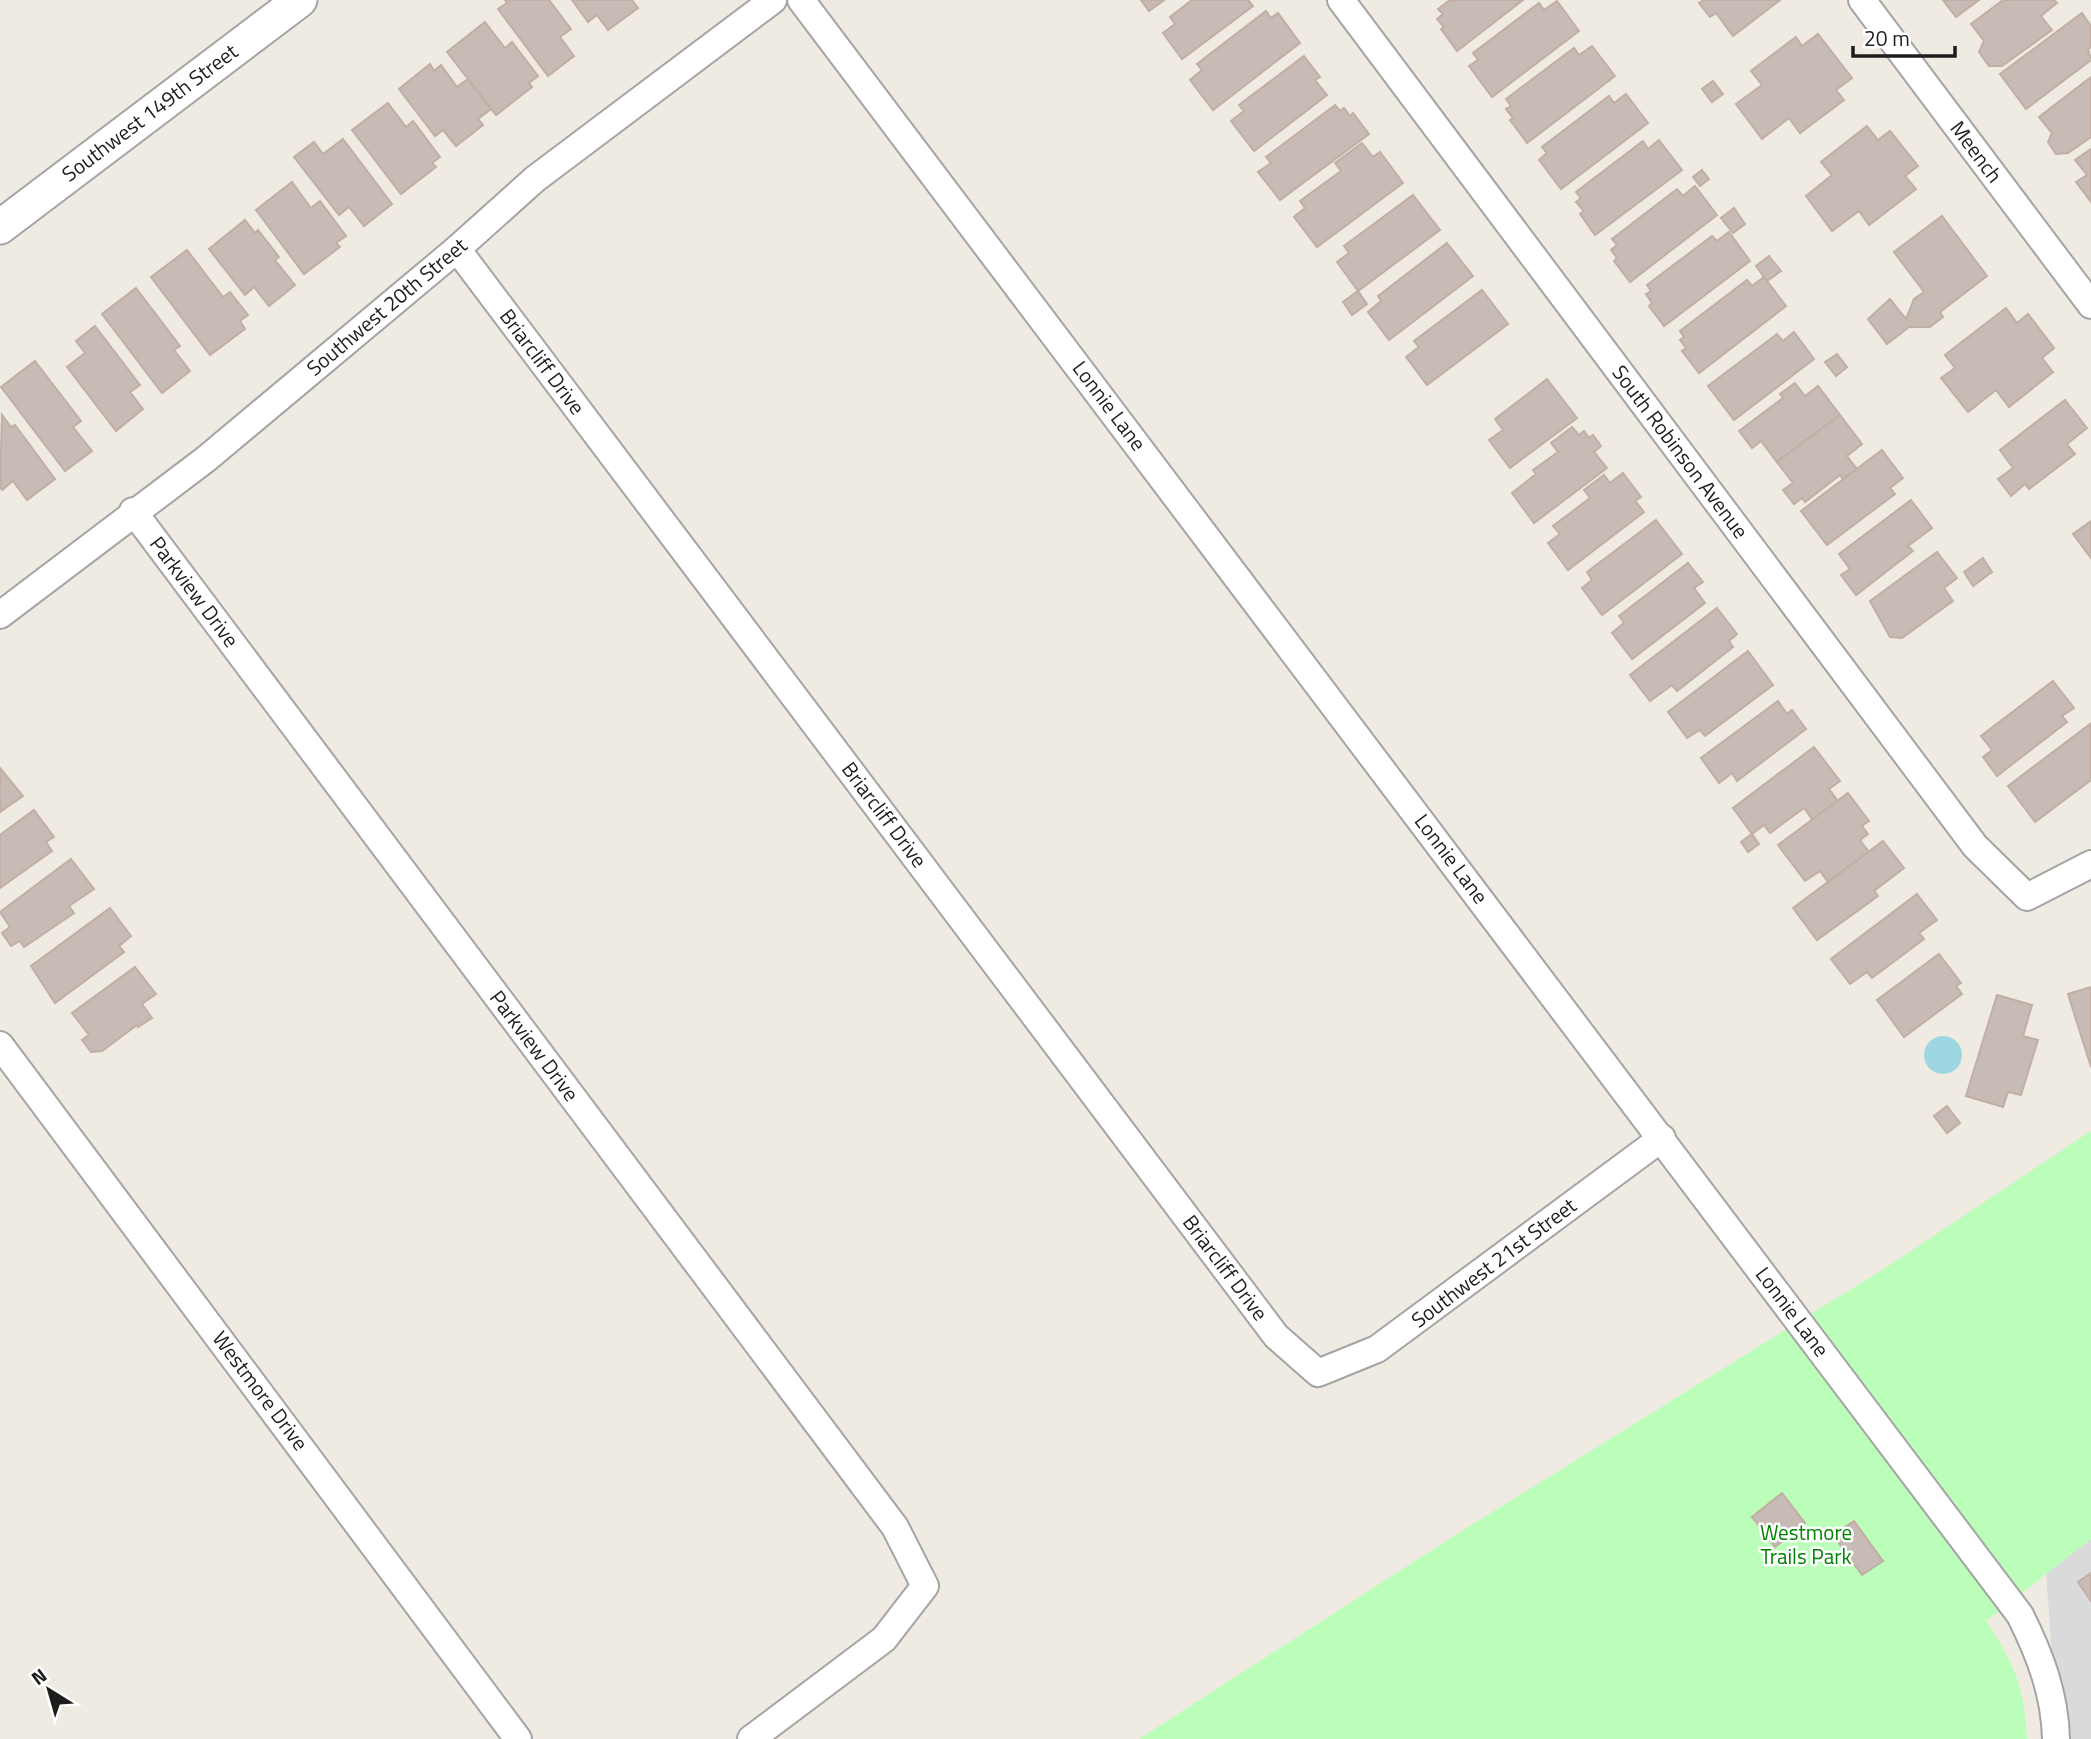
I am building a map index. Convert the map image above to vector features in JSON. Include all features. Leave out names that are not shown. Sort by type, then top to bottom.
[{"type":"street","name":"Southwest 149th Street","points":[[0,227],[300,0]]},
{"type":"street","name":"Southwest 20th Street","points":[[0,615],[133,511],[206,459],[457,250],[535,179],[773,0]]},
{"type":"street","name":"Lonnie Lane","points":[[801,0],[2020,1615],[2048,1680],[2056,1739]]},
{"type":"street","name":"South Robinson Avenue","points":[[1341,0],[1975,846],[2027,897],[2091,864]]},
{"type":"street","name":"Meench","points":[[1862,0],[2091,305]]},
{"type":"street","name":"Briarcliff Drive","points":[[457,250],[1276,1336],[1318,1373]]},
{"type":"street","name":"Parkview Drive","points":[[133,511],[895,1527],[925,1586],[884,1639],[751,1739]]},
{"type":"street","name":"Westmore Drive","points":[[0,1045],[518,1739]]},
{"type":"street","name":"Southwest 21st Street","points":[[1318,1373],[1377,1349],[1662,1138]]},
{"type":"shaded area","points":[[2091,1539],[2091,1739],[2058,1739],[2046,1573]]},
{"type":"green space","name":"Westmore Trails Park","points":[[2091,1131],[2091,1539],[1986,1621],[2016,1676],[2027,1739],[1139,1739],[1457,1534],[1890,1265]]},
{"type":"water","points":[[1943,1036],[1956,1042],[1962,1055],[1956,1068],[1943,1074],[1930,1068],[1924,1055],[1930,1042]]},
{"type":"building","points":[[505,0],[549,0],[571,29],[560,37],[574,56],[548,76],[498,9],[507,3]]},
{"type":"building","points":[[572,0],[632,0],[638,8],[608,30],[597,15],[588,22]]},
{"type":"building","points":[[1141,0],[1164,0],[1149,11]]},
{"type":"building","points":[[1192,0],[1248,0],[1253,6],[1182,59],[1163,33],[1175,24],[1170,17]]},
{"type":"building","points":[[1450,0],[1523,0],[1457,51],[1437,19],[1443,14],[1438,9]]},
{"type":"building","points":[[1704,0],[1780,0],[1733,36],[1716,13],[1710,17],[1699,3]]},
{"type":"building","points":[[1943,0],[1979,0],[1956,17]]},
{"type":"building","points":[[2003,0],[2054,0],[2057,3],[2041,16],[2052,30],[2002,66],[1989,66],[1979,52],[1984,41],[1971,24]]},
{"type":"building","points":[[1557,1],[1579,31],[1492,97],[1469,66],[1478,60],[1473,53],[1539,3],[1544,10]]},
{"type":"building","points":[[1266,11],[1271,18],[1278,13],[1300,43],[1213,110],[1190,80],[1202,70],[1197,64]]},
{"type":"building","points":[[2082,13],[2091,26],[2091,47],[2088,49],[2091,60],[2026,109],[2000,74]]},
{"type":"building","points":[[485,22],[505,48],[512,42],[538,76],[529,83],[532,87],[496,115],[447,52]]},
{"type":"building","points":[[1818,34],[1852,78],[1836,90],[1844,100],[1800,133],[1789,118],[1762,139],[1736,104],[1762,85],[1751,71],[1796,37],[1802,46]]},
{"type":"building","points":[[1592,46],[1615,76],[1527,143],[1510,120],[1513,118],[1506,109],[1511,106],[1506,99],[1574,48],[1579,55]]},
{"type":"building","points":[[1304,56],[1320,77],[1315,80],[1327,95],[1254,151],[1231,121],[1244,111],[1239,105]]},
{"type":"building","points":[[430,64],[434,71],[441,65],[457,87],[468,79],[491,109],[478,119],[483,125],[456,146],[443,130],[435,136],[399,89]]},
{"type":"building","points":[[2091,77],[2091,137],[2068,153],[2056,154],[2048,142],[2052,133],[2039,117]]},
{"type":"building","points":[[1713,81],[1723,94],[1712,102],[1702,89]]},
{"type":"building","points":[[1626,94],[1648,123],[1561,189],[1539,160],[1547,153],[1542,147],[1609,96],[1614,103]]},
{"type":"building","points":[[388,103],[406,127],[413,121],[440,157],[432,163],[436,167],[401,194],[352,130]]},
{"type":"building","points":[[1335,105],[1340,111],[1344,108],[1350,116],[1353,113],[1369,134],[1280,200],[1258,172],[1271,163],[1266,157]]},
{"type":"building","points":[[1867,126],[1878,140],[1890,131],[1918,166],[1905,176],[1916,189],[1869,225],[1859,211],[1832,231],[1806,196],[1832,175],[1821,162]]},
{"type":"building","points":[[343,139],[392,204],[364,226],[349,207],[339,215],[294,157],[314,142],[323,154]]},
{"type":"building","points":[[1659,140],[1682,170],[1595,235],[1580,214],[1584,211],[1576,202],[1581,198],[1576,192],[1643,141],[1648,149]]},
{"type":"building","points":[[1362,143],[1373,157],[1380,152],[1403,183],[1317,247],[1294,217],[1305,208],[1300,201],[1341,171],[1335,163]]},
{"type":"building","points":[[2091,149],[2091,202],[2076,182],[2087,175],[2075,160]]},
{"type":"building","points":[[1702,170],[1709,179],[1700,186],[1693,177]]},
{"type":"building","points":[[292,182],[311,208],[320,201],[346,236],[336,243],[340,247],[304,274],[256,210]]},
{"type":"building","points":[[1695,186],[1717,215],[1630,282],[1614,261],[1617,258],[1611,250],[1617,245],[1612,239],[1677,189],[1683,196]]},
{"type":"building","points":[[1413,195],[1440,230],[1358,291],[1337,262],[1349,253],[1344,246]]},
{"type":"building","points":[[1734,208],[1745,224],[1733,233],[1721,218]]},
{"type":"building","points":[[1942,216],[1987,276],[1940,312],[1943,317],[1930,327],[1909,327],[1887,344],[1868,319],[1890,299],[1906,319],[1914,299],[1924,292],[1894,252]]},
{"type":"building","points":[[245,220],[255,233],[258,230],[279,257],[275,260],[295,285],[269,306],[254,287],[245,295],[209,249]]},
{"type":"building","points":[[1729,232],[1750,261],[1664,326],[1649,306],[1652,303],[1646,294],[1651,291],[1647,285],[1712,236],[1717,241]]},
{"type":"building","points":[[1447,243],[1473,276],[1389,340],[1368,312],[1381,301],[1378,296]]},
{"type":"building","points":[[187,250],[223,297],[230,292],[248,315],[240,321],[245,329],[210,355],[151,277]]},
{"type":"building","points":[[1769,256],[1781,271],[1767,281],[1756,266]]},
{"type":"building","points":[[1764,277],[1786,306],[1699,373],[1682,351],[1686,348],[1680,340],[1684,337],[1680,331],[1747,280],[1752,286]]},
{"type":"building","points":[[136,288],[180,346],[174,350],[190,371],[162,393],[102,314]]},
{"type":"building","points":[[1482,290],[1508,324],[1427,385],[1406,357],[1419,347],[1414,341]]},
{"type":"building","points":[[1358,291],[1367,304],[1352,315],[1343,302]]},
{"type":"building","points":[[2006,308],[2017,323],[2028,314],[2054,348],[2042,358],[2053,372],[2009,407],[1996,390],[1968,412],[1941,378],[1955,368],[1945,355]]},
{"type":"building","points":[[95,326],[140,385],[130,392],[143,409],[116,431],[67,367],[85,353],[76,341]]},
{"type":"building","points":[[1794,332],[1814,359],[1734,420],[1708,386],[1777,334],[1783,341]]},
{"type":"building","points":[[1837,354],[1847,367],[1836,376],[1825,362]]},
{"type":"building","points":[[35,361],[81,421],[73,427],[92,451],[65,471],[1,387]]},
{"type":"building","points":[[1547,379],[1577,418],[1510,468],[1489,440],[1503,430],[1495,419]]},
{"type":"building","points":[[1795,383],[1805,396],[1818,386],[1840,415],[1777,462],[1761,441],[1752,448],[1739,431],[1783,398],[1780,394]]},
{"type":"building","points":[[2065,400],[2087,428],[2067,444],[2075,454],[2029,489],[2025,484],[2011,496],[1998,479],[2013,468],[2000,450]]},
{"type":"building","points":[[2,415],[11,427],[15,425],[55,479],[27,500],[13,481],[2,490],[0,487]]},
{"type":"building","points":[[1840,415],[1862,444],[1847,456],[1857,469],[1843,479],[1840,475],[1805,502],[1802,498],[1794,504],[1783,490],[1793,483],[1777,462]]},
{"type":"building","points":[[1572,427],[1579,435],[1584,431],[1589,438],[1593,435],[1601,446],[1594,452],[1607,468],[1534,523],[1512,493],[1536,474],[1533,470],[1558,452],[1551,443]]},
{"type":"building","points":[[1882,450],[1903,478],[1890,488],[1895,494],[1827,545],[1801,511]]},
{"type":"building","points":[[1623,473],[1641,497],[1635,501],[1644,512],[1568,570],[1548,543],[1560,534],[1553,526],[1590,498],[1584,490],[1604,475],[1610,483]]},
{"type":"building","points":[[1911,500],[1932,528],[1908,546],[1913,551],[1856,595],[1841,575],[1850,569],[1839,554]]},
{"type":"building","points":[[1656,520],[1682,554],[1602,615],[1582,588],[1592,580],[1587,572]]},
{"type":"building","points":[[2091,521],[2091,558],[2073,534]]},
{"type":"building","points":[[1937,552],[1957,578],[1944,588],[1953,601],[1902,638],[1890,637],[1870,601]]},
{"type":"building","points":[[1983,558],[1992,572],[1973,586],[1964,572]]},
{"type":"building","points":[[1688,563],[1703,582],[1694,588],[1705,603],[1632,659],[1612,633],[1624,623],[1619,616]]},
{"type":"building","points":[[1717,608],[1737,634],[1729,641],[1733,647],[1677,691],[1672,685],[1650,701],[1630,675]]},
{"type":"building","points":[[1748,651],[1773,685],[1705,736],[1700,730],[1687,738],[1668,712]]},
{"type":"building","points":[[2053,681],[2074,708],[2062,716],[2067,722],[1997,776],[1983,757],[1992,750],[1981,736]]},
{"type":"building","points":[[1778,701],[1787,714],[1792,710],[1806,729],[1737,781],[1732,773],[1719,783],[1701,758]]},
{"type":"building","points":[[2090,724],[2091,780],[2035,822],[2008,786]]},
{"type":"building","points":[[1814,747],[1840,781],[1829,789],[1838,801],[1812,819],[1804,808],[1770,833],[1764,825],[1752,834],[1733,808]]},
{"type":"building","points":[[0,768],[23,796],[0,812]]},
{"type":"building","points":[[1848,793],[1869,821],[1862,826],[1868,834],[1860,840],[1869,852],[1828,882],[1820,871],[1805,881],[1778,845]]},
{"type":"building","points":[[34,810],[54,837],[46,842],[52,851],[0,888],[0,835]]},
{"type":"building","points":[[1752,834],[1759,844],[1748,852],[1741,842]]},
{"type":"building","points":[[1883,841],[1904,868],[1874,891],[1878,896],[1817,940],[1793,908]]},
{"type":"building","points":[[71,859],[94,889],[69,906],[74,913],[24,947],[20,941],[11,946],[2,933],[10,927],[0,912]]},
{"type":"building","points":[[1917,894],[1937,920],[1919,933],[1924,939],[1872,978],[1867,972],[1850,984],[1831,959]]},
{"type":"building","points":[[110,908],[131,936],[119,946],[124,952],[55,1003],[31,966]]},
{"type":"building","points":[[1939,954],[1961,983],[1956,986],[1962,994],[1904,1037],[1877,1000]]},
{"type":"building","points":[[135,967],[156,994],[142,1004],[152,1018],[138,1027],[137,1025],[102,1051],[91,1052],[82,1040],[89,1035],[72,1013]]},
{"type":"building","points":[[2091,987],[2091,1067],[2068,994]]},
{"type":"building","points":[[1997,995],[2032,1005],[2023,1036],[2038,1040],[2021,1095],[2008,1092],[2003,1107],[1966,1096]]},
{"type":"building","points":[[1947,1106],[1960,1123],[1947,1133],[1934,1116]]},
{"type":"building","points":[[1782,1493],[1805,1523],[1775,1547],[1752,1517]]},
{"type":"building","points":[[1854,1521],[1883,1561],[1862,1575],[1833,1535]]},
{"type":"building","points":[[2091,1573],[2091,1601],[2078,1582]]}]
